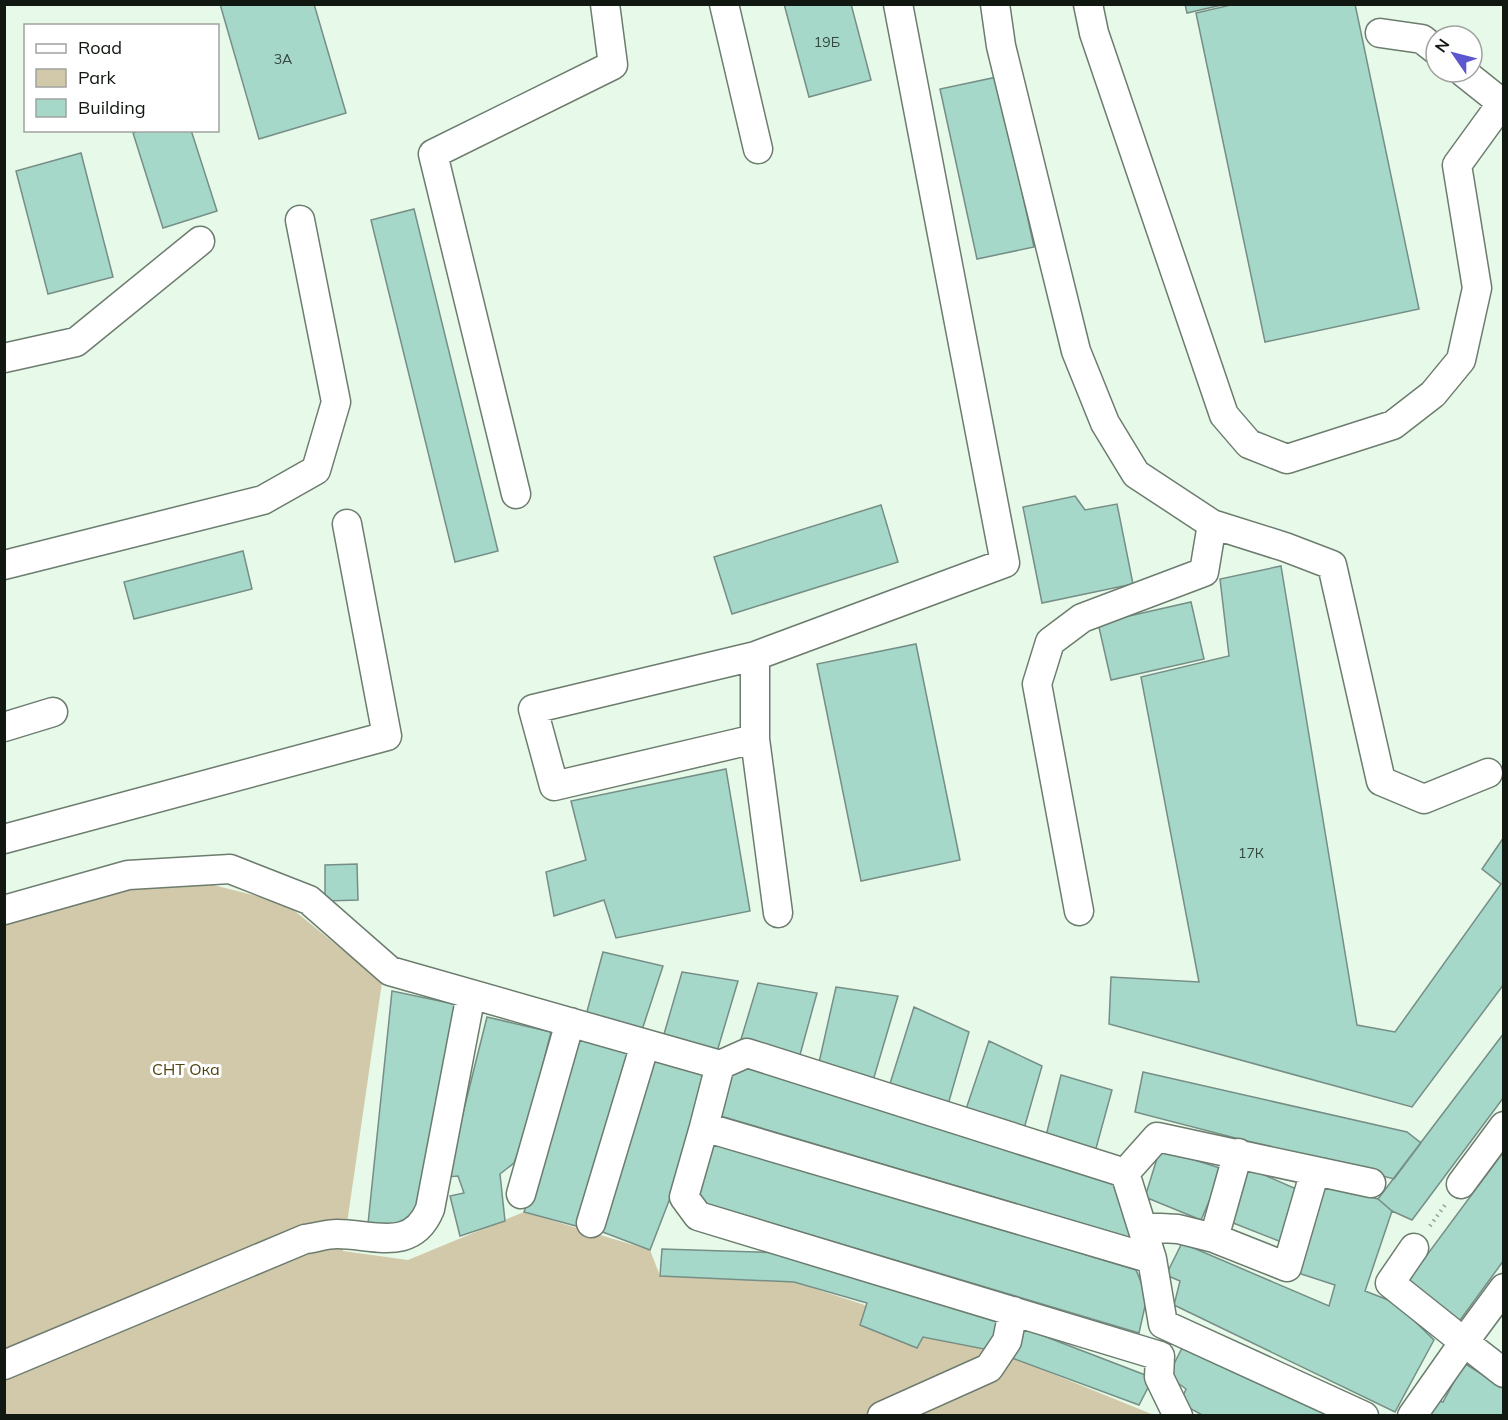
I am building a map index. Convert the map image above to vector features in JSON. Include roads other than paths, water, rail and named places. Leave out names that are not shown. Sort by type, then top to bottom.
[{"type":"lane","points":[[516,494],[433,154],[613,65],[605,4]]},
{"type":"lane","points":[[724,4],[758,149]]},
{"type":"lane","points":[[755,739],[554,786],[533,709],[754,656],[1005,563],[898,4]]},
{"type":"lane","points":[[995,4],[1001,46],[1076,351],[1105,423],[1136,474],[1212,524],[1285,547],[1332,565],[1380,782],[1424,799],[1488,773]]},
{"type":"lane","points":[[1088,4],[1094,33],[1224,415],[1249,444],[1287,459],[1393,424],[1433,394],[1461,360],[1477,288],[1457,165],[1503,104],[1479,84]]},
{"type":"lane","points":[[1380,33],[1424,41]]},
{"type":"lane","points":[[4,565],[263,500],[315,470],[336,402],[300,220]]},
{"type":"lane","points":[[4,358],[76,342],[200,241]]},
{"type":"lane","points":[[4,839],[387,736],[347,524]]},
{"type":"lane","points":[[1079,911],[1037,684],[1050,642],[1082,618],[1204,572],[1212,524]]},
{"type":"lane","points":[[754,656],[755,739],[778,913]]},
{"type":"lane","points":[[4,727],[53,712]]},
{"type":"lane","points":[[4,910],[128,875],[230,869],[309,900],[390,970],[720,1065],[747,1053],[1125,1173]]},
{"type":"lane","points":[[4,1365],[305,1239],[336,1234],[390,1239],[411,1233],[424,1223],[430,1209],[471,994]]},
{"type":"lane","points":[[521,1194],[570,1023]]},
{"type":"lane","points":[[591,1223],[645,1044]]},
{"type":"lane","points":[[720,1065],[684,1197],[698,1216],[1160,1356]]},
{"type":"lane","points":[[1461,1184],[1503,1126]]},
{"type":"lane","points":[[704,1127],[1152,1259]]},
{"type":"lane","points":[[1125,1173],[1157,1137],[1371,1184]]},
{"type":"lane","points":[[1214,1238],[1238,1153]]},
{"type":"lane","points":[[1142,1227],[1178,1229],[1214,1238],[1287,1267],[1315,1171]]},
{"type":"lane","points":[[1125,1173],[1152,1259],[1163,1324],[1159,1377],[1178,1416]]},
{"type":"lane","points":[[1414,1248],[1390,1283],[1503,1373]]},
{"type":"lane","points":[[1412,1416],[1503,1288]]},
{"type":"lane","points":[[882,1416],[988,1368],[1007,1341],[1013,1311]]},
{"type":"lane","points":[[1163,1324],[1364,1416]]},
{"type":"park label","name":"СНТ Ока","points":[[186,1069]]}]
